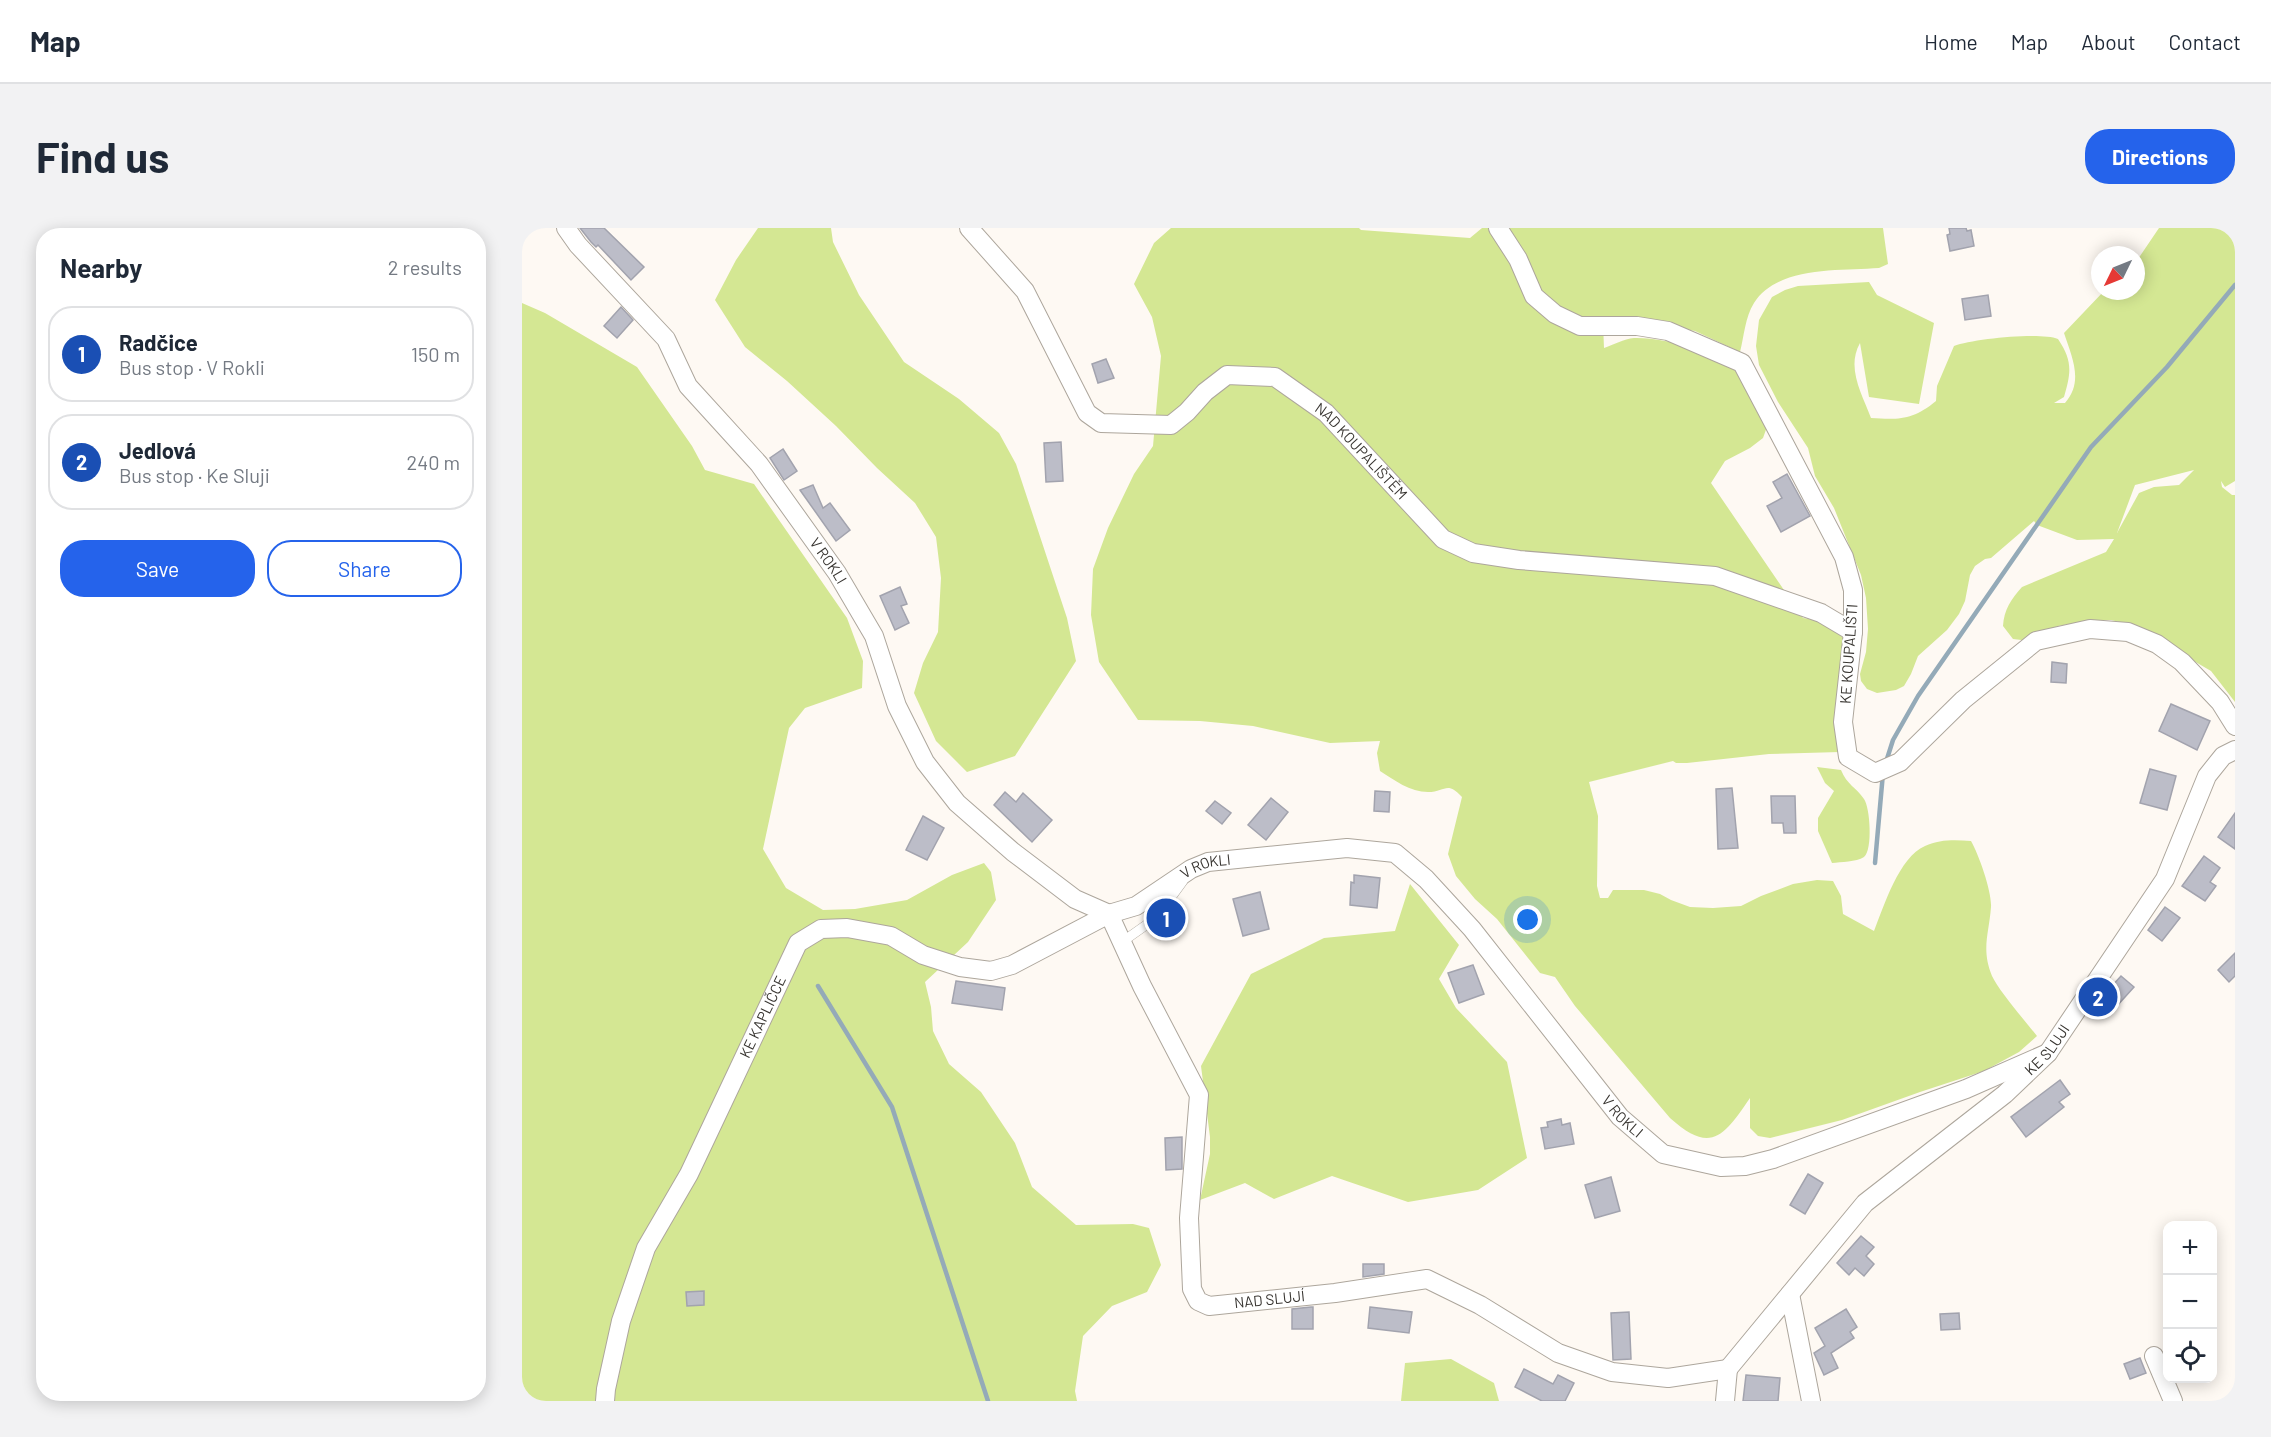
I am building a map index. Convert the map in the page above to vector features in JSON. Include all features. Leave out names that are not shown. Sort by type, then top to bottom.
[{"type":"street","name":"V ROKLI","points":[[566,228],[578,245],[666,339],[688,386],[759,464],[837,573],[873,636],[897,706],[925,762],[957,804],[1013,852],[1075,899],[1109,914],[1136,906],[1191,869],[1208,862],[1347,848],[1395,853],[1426,879],[1472,929],[1620,1117],[1663,1154],[1720,1167],[1745,1166],[1773,1159],[1966,1089],[2048,1053]]},
{"type":"street","name":"NAD KOUPALIŠTĚM","points":[[969,228],[1025,291],[1087,412],[1101,423],[1171,424],[1227,375],[1275,377],[1326,413],[1443,539],[1473,553],[1518,560],[1715,576],[1821,613],[1853,632]]},
{"type":"street","name":"KE KOUPALIŠTI","points":[[1498,228],[1518,259],[1534,296],[1555,314],[1580,326],[1636,326],[1668,331],[1742,363],[1844,557],[1853,590],[1853,632],[1843,722],[1848,757],[1875,773],[1899,762],[1963,700],[2036,641],[2090,629],[2128,633],[2157,644],[2182,662],[2220,702],[2235,726]]},
{"type":"street","name":"KE SLUJI","points":[[1728,1369],[1865,1203],[2005,1094],[2048,1053],[2165,879],[2207,776],[2223,756],[2235,750]]},
{"type":"street","name":"NAD SLUJÍ","points":[[1109,914],[1198,1095],[1189,1218],[1192,1289],[1198,1301],[1209,1306],[1335,1293],[1427,1279],[1480,1305],[1558,1353],[1612,1372],[1668,1378],[1728,1369]]},
{"type":"street","name":"KE KAPLIČCE","points":[[605,1401],[621,1321],[646,1248],[689,1174],[798,943],[821,929],[847,928],[891,936],[923,955],[960,967],[991,971],[1012,965],[1109,914]]},
{"type":"street","points":[[1790,1294],[1811,1401]]},
{"type":"street","points":[[2154,1356],[2173,1401]]},
{"type":"street","points":[[1725,1401],[1728,1369]]},
{"type":"lane","points":[[1122,942],[1156,918],[1191,869]]},
{"type":"green space","points":[[758,228],[831,228],[833,242],[859,295],[904,362],[959,399],[999,433],[1016,464],[1067,618],[1076,661],[1015,756],[967,772],[936,741],[914,693],[923,663],[938,632],[941,578],[936,537],[915,503],[787,381],[745,347],[715,300],[736,260]]},
{"type":"green space","points":[[1171,228],[1359,228],[1361,230],[1470,238],[1482,228],[1883,228],[1888,264],[1879,268],[1810,273],[1778,282],[1764,291],[1754,303],[1740,352],[1695,331],[1644,321],[1603,323],[1604,348],[1634,338],[1662,340],[1693,349],[1722,362],[1735,370],[1749,384],[1768,424],[1763,438],[1750,448],[1725,461],[1711,483],[1803,618],[1829,626],[1848,645],[1840,752],[1769,754],[1687,763],[1673,761],[1589,782],[1598,816],[1597,886],[1600,898],[1608,898],[1613,890],[1644,890],[1690,907],[1713,908],[1741,906],[1793,884],[1817,880],[1833,881],[1841,896],[1843,914],[1874,931],[1894,883],[1907,860],[1925,846],[1936,842],[1971,841],[1978,855],[1991,900],[1986,949],[1992,976],[2000,990],[2037,1036],[2019,1052],[1984,1071],[1842,1120],[1770,1138],[1758,1136],[1750,1128],[1750,1098],[1724,1131],[1706,1138],[1696,1136],[1670,1118],[1575,1006],[1555,977],[1540,973],[1497,919],[1475,899],[1456,876],[1448,854],[1462,797],[1453,789],[1446,788],[1434,792],[1415,790],[1402,785],[1380,771],[1377,753],[1380,741],[1330,743],[1253,726],[1200,721],[1138,720],[1099,662],[1091,615],[1093,569],[1108,528],[1134,474],[1153,446],[1161,356],[1152,317],[1134,284],[1154,243]]},
{"type":"green space","points":[[2159,228],[2235,228],[2235,481],[2225,487],[2221,481],[2222,487],[2235,495],[2235,702],[2211,671],[2132,625],[2111,620],[2092,620],[2058,626],[2030,641],[2013,639],[2003,626],[2004,620],[2009,605],[2022,587],[2106,552],[2114,539],[2077,540],[2037,525],[2034,521],[1991,558],[1975,566],[1970,575],[1965,601],[1959,614],[1947,630],[1918,656],[1904,686],[1896,690],[1877,693],[1867,689],[1861,681],[1860,674],[1866,652],[1868,629],[1866,598],[1861,575],[1834,508],[1815,476],[1808,448],[1778,402],[1759,365],[1756,346],[1759,320],[1772,297],[1785,290],[1798,286],[1869,282],[1877,295],[1934,323],[1919,404],[1869,397],[1860,343],[1856,352],[1855,371],[1871,418],[1890,419],[1913,415],[1936,401],[1937,386],[1954,346],[2006,337],[2037,336],[2058,339],[2066,354],[2069,374],[2064,397],[2054,403],[2065,403],[2074,387],[2075,369],[2064,333],[2095,300],[2145,300],[2145,249]],"holes":[[[2194,470],[2179,485],[2154,487],[2139,493],[2117,533],[2135,485]]]},
{"type":"green space","points":[[522,303],[545,313],[637,367],[692,446],[705,470],[754,484],[847,618],[863,661],[862,688],[805,708],[789,728],[763,849],[786,888],[823,910],[855,909],[907,900],[952,875],[984,863],[991,872],[996,900],[968,942],[925,982],[931,1007],[933,1031],[949,1064],[981,1092],[1015,1143],[1032,1187],[1076,1225],[1133,1224],[1149,1228],[1161,1265],[1147,1292],[1112,1306],[1083,1336],[1075,1391],[1077,1401],[522,1401]]},
{"type":"green space","points":[[1817,767],[1841,770],[1864,799],[1868,810],[1870,838],[1867,853],[1861,859],[1832,863],[1818,831],[1818,818],[1834,791],[1825,783]]},
{"type":"green space","points":[[1410,884],[1459,945],[1439,979],[1456,1008],[1507,1062],[1527,1158],[1478,1190],[1408,1202],[1332,1176],[1274,1199],[1245,1183],[1200,1200],[1210,1154],[1201,1066],[1251,974],[1324,938],[1395,931]]},
{"type":"green space","points":[[1451,1359],[1494,1383],[1499,1401],[1401,1401],[1405,1363]]},
{"type":"building","points":[[580,228],[604,228],[644,267],[631,280],[598,245],[596,247],[591,242]]},
{"type":"building","points":[[1949,228],[1971,230],[1974,246],[1950,251],[1947,235],[1950,234]]},
{"type":"building","points":[[1988,295],[1991,316],[1965,320],[1962,299]]},
{"type":"building","points":[[621,307],[633,320],[617,338],[604,326]]},
{"type":"building","points":[[1106,359],[1114,378],[1098,383],[1092,364]]},
{"type":"building","points":[[1061,442],[1063,481],[1046,482],[1044,443]]},
{"type":"building","points":[[783,449],[797,471],[784,480],[770,458]]},
{"type":"building","points":[[1787,474],[1810,516],[1781,532],[1767,506],[1782,498],[1773,482]]},
{"type":"building","points":[[813,485],[823,508],[830,503],[850,530],[836,541],[800,490]]},
{"type":"building","points":[[900,587],[907,604],[901,606],[909,623],[895,630],[880,596]]},
{"type":"building","points":[[2052,662],[2067,664],[2066,683],[2051,682]]},
{"type":"building","points":[[2171,704],[2210,721],[2197,750],[2159,731]]},
{"type":"building","points":[[2150,769],[2176,776],[2167,810],[2140,803]]},
{"type":"building","points":[[1732,788],[1738,848],[1718,849],[1716,789]]},
{"type":"building","points":[[1375,791],[1390,792],[1389,812],[1374,811]]},
{"type":"building","points":[[1005,792],[1016,802],[1023,793],[1052,820],[1032,842],[994,805]]},
{"type":"building","points":[[1771,796],[1795,796],[1796,833],[1784,833],[1783,823],[1772,823]]},
{"type":"building","points":[[1271,798],[1288,812],[1266,840],[1248,825]]},
{"type":"building","points":[[1215,801],[1231,813],[1222,824],[1206,811]]},
{"type":"building","points":[[2235,813],[2235,849],[2218,837]]},
{"type":"building","points":[[923,816],[944,828],[927,860],[906,850]]},
{"type":"building","points":[[2204,856],[2220,868],[2210,882],[2216,886],[2205,901],[2182,886]]},
{"type":"building","points":[[1354,875],[1380,878],[1377,908],[1350,905],[1351,882],[1354,883]]},
{"type":"building","points":[[1260,892],[1269,929],[1243,936],[1233,899]]},
{"type":"building","points":[[2165,907],[2180,918],[2162,941],[2148,930]]},
{"type":"building","points":[[2235,953],[2235,976],[2229,982],[2218,970]]},
{"type":"building","points":[[1473,965],[1484,994],[1459,1003],[1448,973]]},
{"type":"building","points":[[2121,976],[2134,987],[2116,1007],[2103,996]]},
{"type":"building","points":[[956,981],[1005,988],[1002,1010],[952,1003]]},
{"type":"building","points":[[2060,1080],[2070,1094],[2059,1102],[2064,1107],[2026,1137],[2011,1117]]},
{"type":"building","points":[[1561,1119],[1562,1125],[1570,1123],[1574,1144],[1545,1149],[1541,1128],[1548,1127],[1547,1122]]},
{"type":"building","points":[[1182,1137],[1182,1169],[1166,1170],[1165,1138]]},
{"type":"building","points":[[1808,1174],[1823,1183],[1805,1214],[1790,1205]]},
{"type":"building","points":[[1611,1177],[1620,1211],[1595,1218],[1585,1185]]},
{"type":"building","points":[[1861,1236],[1874,1247],[1866,1256],[1874,1264],[1864,1276],[1855,1268],[1849,1275],[1837,1263]]},
{"type":"building","points":[[1363,1264],[1384,1264],[1384,1274],[1363,1277]]},
{"type":"building","points":[[704,1291],[704,1305],[687,1306],[686,1292]]},
{"type":"building","points":[[1313,1307],[1313,1329],[1292,1329],[1292,1309]]},
{"type":"building","points":[[1370,1307],[1412,1312],[1409,1333],[1368,1328]]},
{"type":"building","points":[[1846,1309],[1857,1327],[1850,1332],[1854,1338],[1831,1353],[1838,1368],[1824,1375],[1814,1353],[1825,1346],[1815,1328]]},
{"type":"building","points":[[1629,1312],[1631,1359],[1613,1360],[1611,1313]]},
{"type":"building","points":[[1959,1313],[1960,1329],[1941,1330],[1940,1314]]},
{"type":"building","points":[[2140,1358],[2146,1373],[2130,1379],[2124,1364]]},
{"type":"building","points":[[1524,1369],[1553,1384],[1558,1375],[1574,1383],[1565,1401],[1542,1401],[1515,1387]]},
{"type":"building","points":[[1746,1375],[1780,1378],[1778,1401],[1743,1401]]},
{"type":"waterway","points":[[1886,762],[1893,740],[1918,696],[2091,447],[2167,367],[2235,285]]},
{"type":"waterway","points":[[1875,863],[1883,773]]},
{"type":"waterway","points":[[818,986],[892,1107],[988,1401]]},
{"type":"place","name":"Radčice","points":[[1166,918]]},
{"type":"place","name":"Jedlová","points":[[2098,997]]}]
